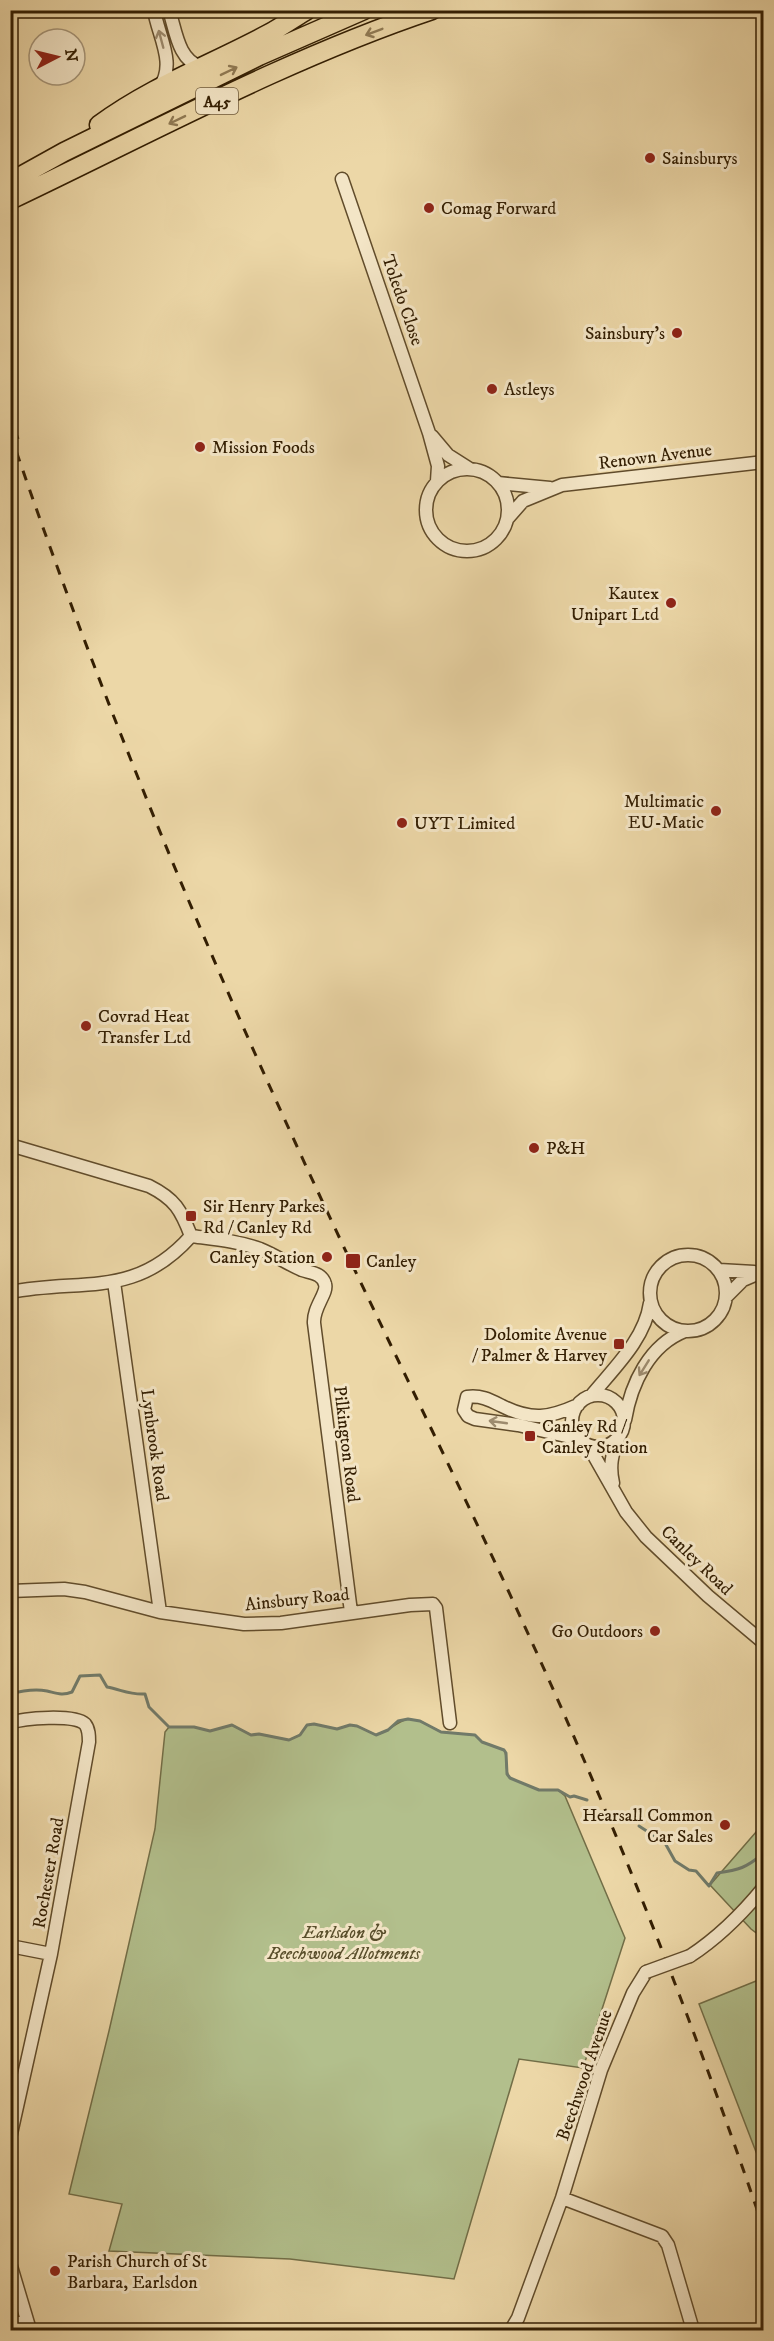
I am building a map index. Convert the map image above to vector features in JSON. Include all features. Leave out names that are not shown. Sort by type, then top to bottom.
[{"type":"highway","points":[[64,152],[113,115],[201,66],[269,34],[307,10]]},
{"type":"highway","name":"A45","points":[[10,182],[64,152],[259,56],[364,10]]},
{"type":"highway","name":"A45","points":[[10,200],[290,66],[432,10]]},
{"type":"street","points":[[154,10],[168,63],[164,81],[159,89]]},
{"type":"street","points":[[169,10],[184,56],[191,64],[201,66]]},
{"type":"street","name":"Toledo Close","points":[[342,179],[429,432],[438,466],[437,481]]},
{"type":"street","name":"Toledo Close","points":[[429,432],[448,454],[470,469]]},
{"type":"street","name":"Renown Avenue","points":[[498,483],[551,488],[764,462]]},
{"type":"street","points":[[470,469],[480,471],[498,483],[506,500],[508,518],[503,531],[495,541],[485,548],[462,552],[443,545],[430,530],[426,519],[427,496],[437,481],[447,474],[470,469]]},
{"type":"street","name":"Renown Avenue","points":[[508,518],[523,501],[551,488]]},
{"type":"street","points":[[10,1145],[149,1186],[165,1194],[178,1207],[191,1236],[165,1262],[114,1282],[10,1292]]},
{"type":"street","name":"Pilkington Road","points":[[191,1236],[248,1245],[304,1270],[314,1272],[325,1283],[326,1290],[316,1307],[314,1323],[351,1612]]},
{"type":"street","points":[[685,1331],[665,1341],[648,1361],[633,1389],[618,1437],[601,1447],[518,1425],[475,1419],[468,1416],[464,1410],[467,1397],[474,1396],[488,1398],[516,1413],[535,1416],[556,1415],[591,1396],[642,1330],[646,1322],[653,1277],[662,1264],[675,1257],[690,1254],[703,1258],[719,1270],[741,1273],[764,1270]]},
{"type":"street","points":[[719,1270],[724,1282],[726,1298]]},
{"type":"street","points":[[650,1301],[661,1320],[672,1328],[685,1331],[699,1330],[711,1323],[721,1312],[726,1298],[743,1280],[764,1270]]},
{"type":"street","name":"Lynbrook Road","points":[[114,1282],[160,1612]]},
{"type":"street","points":[[591,1396],[606,1396],[613,1400],[622,1410],[624,1422]]},
{"type":"street","points":[[578,1405],[572,1418],[573,1425],[584,1442]]},
{"type":"street","name":"Canley Road","points":[[616,1495],[610,1470],[612,1453],[618,1437]]},
{"type":"street","name":"Canley Road","points":[[584,1442],[636,1525],[653,1544],[738,1623],[764,1643]]},
{"type":"street","name":"Ainsbury Road","points":[[10,1591],[64,1589],[86,1592],[160,1612],[244,1624],[281,1623],[351,1612],[433,1604],[436,1608],[450,1723]]},
{"type":"street","name":"Rochester Road","points":[[10,1723],[35,1719],[76,1720],[84,1724],[88,1730],[87,1763],[51,1954],[10,2138]]},
{"type":"street","name":"Beechwood Avenue","points":[[511,2331],[522,2308],[562,2198],[601,2070],[633,1993],[646,1972],[690,1956],[725,1930],[764,1887]]},
{"type":"street","points":[[10,1946],[51,1954]]},
{"type":"street","points":[[562,2198],[662,2236],[668,2245],[693,2331]]},
{"type":"street","points":[[10,2263],[28,2325],[10,2327]]},
{"type":"green space","name":"Earlsdon & Beechwood Allotments","points":[[408,1719],[420,1721],[441,1732],[475,1735],[482,1742],[504,1750],[510,1778],[539,1790],[558,1790],[565,1796],[625,1938],[583,2068],[519,2059],[454,2279],[290,2259],[109,2251],[122,2204],[69,2194],[155,1829],[165,1732],[169,1727],[194,1727],[210,1731],[232,1725],[251,1735],[259,1734],[289,1740],[300,1735],[307,1725],[314,1724],[337,1729],[350,1725],[357,1726],[376,1735]]},
{"type":"green space","points":[[763,1824],[763,1938],[751,1929],[710,1885]]},
{"type":"green space","points":[[761,1979],[764,1986],[763,2170],[699,2004]]},
{"type":"waterway","points":[[10,1694],[38,1690],[59,1694],[68,1693],[72,1692],[80,1676],[100,1675],[107,1687],[145,1694],[149,1707],[169,1727],[194,1727],[210,1731],[232,1725],[251,1735],[259,1734],[289,1740],[300,1735],[307,1725],[314,1724],[337,1729],[350,1725],[357,1726],[376,1735],[388,1730],[398,1721],[408,1719],[420,1721],[441,1732],[475,1735],[482,1742],[504,1750],[507,1774],[510,1778],[539,1790],[558,1790],[570,1797],[587,1800]]},
{"type":"waterway","points":[[639,1826],[665,1843],[675,1861],[689,1870],[696,1871],[709,1886],[717,1873],[742,1868],[764,1853]]},
{"type":"railway","points":[[10,416],[18,439]]},
{"type":"railway","points":[[10,433],[74,613],[180,880],[295,1142],[563,1711],[625,1857],[683,2005],[764,2230]]},
{"type":"place","name":"Sainsburys","points":[[650,158]]},
{"type":"place","name":"Comag Forward","points":[[429,208]]},
{"type":"place","name":"Sainsbury's","points":[[677,333]]},
{"type":"place","name":"Astleys","points":[[492,389]]},
{"type":"place","name":"Mission Foods","points":[[200,447]]},
{"type":"place","name":"Kautex Unipart Ltd","points":[[671,603]]},
{"type":"place","name":"Multimatic EU-Matic","points":[[716,811]]},
{"type":"place","name":"UYT Limited","points":[[402,823]]},
{"type":"place","name":"Covrad Heat Transfer Ltd","points":[[86,1026]]},
{"type":"place","name":"P&H","points":[[534,1148]]},
{"type":"place","name":"Sir Henry Parkes Rd / Canley Rd","points":[[191,1216]]},
{"type":"place","name":"Canley Station","points":[[327,1257]]},
{"type":"place","name":"Canley","points":[[353,1261]]},
{"type":"place","name":"Dolomite Avenue / Palmer & Harvey","points":[[619,1344]]},
{"type":"place","name":"Canley Rd / Canley Station","points":[[530,1436]]},
{"type":"place","name":"Go Outdoors","points":[[655,1631]]},
{"type":"place","name":"Hearsall Common Car Sales","points":[[725,1825]]},
{"type":"place","name":"Parish Church of St Barbara, Earlsdon","points":[[55,2271]]}]
